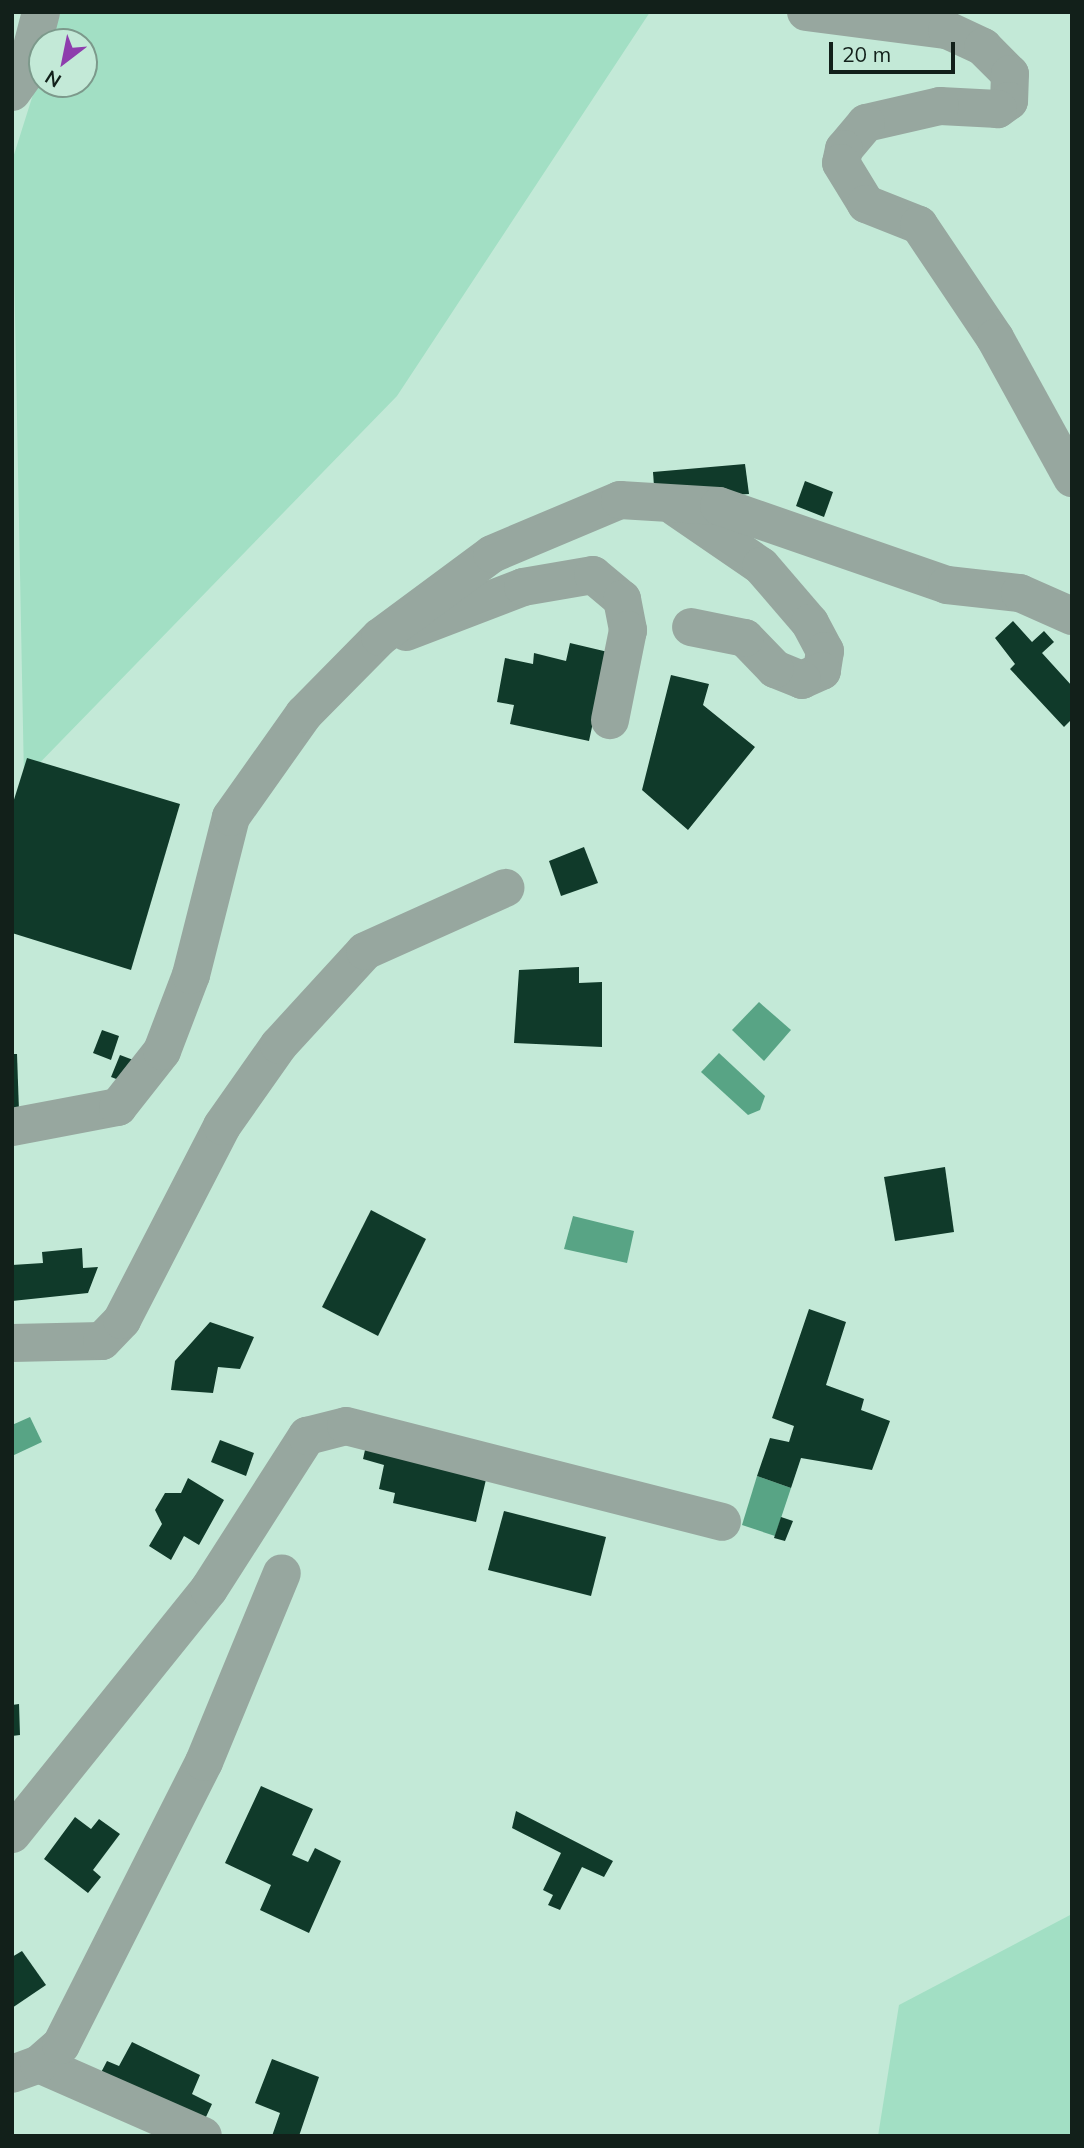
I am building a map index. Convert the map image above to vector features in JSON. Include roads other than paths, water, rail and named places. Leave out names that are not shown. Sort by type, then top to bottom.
[{"type":"street","points":[[12,92],[24,74],[41,12]]},
{"type":"street","points":[[806,12],[947,30],[983,47],[1010,74],[1009,101],[998,109],[940,106],[866,122],[844,149],[841,163],[866,204],[919,225],[995,338],[1072,478]]},
{"type":"street","points":[[12,1127],[118,1107],[163,1051],[191,975],[231,817],[304,714],[380,637],[492,554],[620,500],[719,506],[947,585],[1020,593],[1072,616]]},
{"type":"street","points":[[667,503],[761,566],[810,623],[825,651],[822,670],[802,680],[775,668],[745,638],[691,627]]},
{"type":"street","points":[[380,637],[523,587],[593,575],[622,599],[628,630],[610,720]]},
{"type":"street","points":[[12,1343],[102,1341],[122,1320],[222,1126],[279,1045],[365,951],[505,888]]},
{"type":"street","points":[[12,1834],[209,1590],[307,1437],[346,1426],[722,1522]]},
{"type":"street","points":[[25,2069],[61,2045],[204,1762],[282,1573]]},
{"type":"street","points":[[25,2069],[203,2136]]}]
